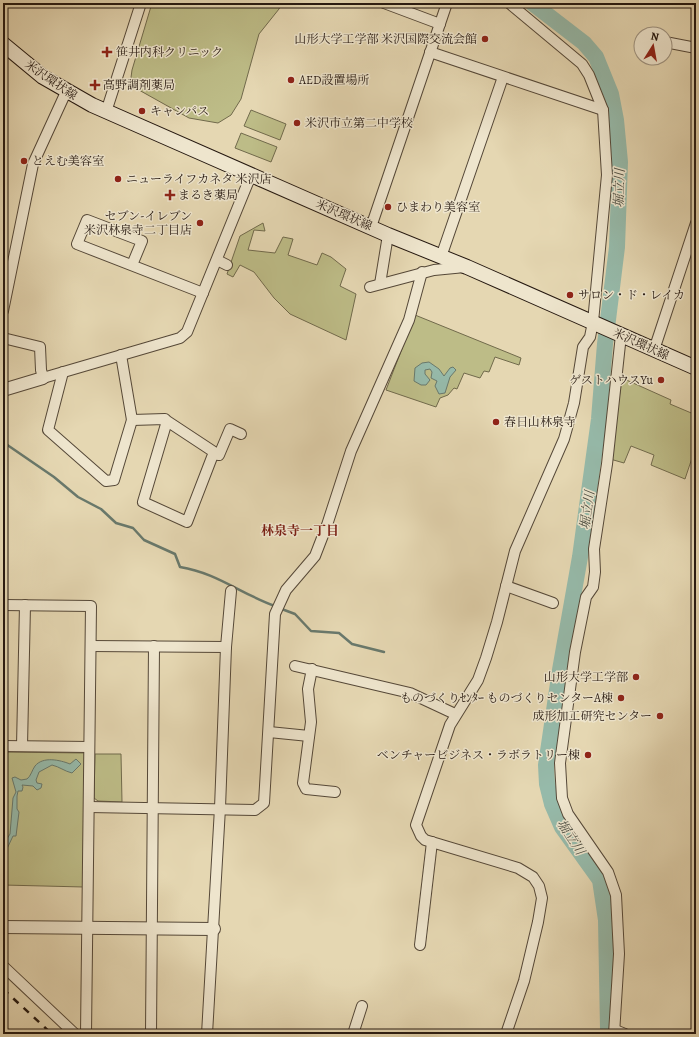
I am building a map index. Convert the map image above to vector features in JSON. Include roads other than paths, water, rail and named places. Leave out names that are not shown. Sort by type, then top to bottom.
[{"type":"main road","name":"米沢環状線","points":[[3,44],[27,65],[66,92],[106,112],[371,226],[388,235],[467,267],[696,368]]},
{"type":"street","points":[[106,112],[141,3]]},
{"type":"street","points":[[384,3],[440,24]]},
{"type":"street","points":[[371,226],[447,3]]},
{"type":"street","points":[[506,1034],[524,981],[538,922],[542,898],[539,886],[533,877],[518,868],[425,840],[421,836],[416,825],[455,714],[478,680],[497,622],[514,551],[564,439],[574,403],[584,347],[590,337],[595,323],[607,175],[603,110],[589,75],[582,64],[509,3]]},
{"type":"street","points":[[673,44],[696,48]]},
{"type":"street","points":[[430,52],[603,110]]},
{"type":"street","points":[[441,257],[503,77]]},
{"type":"street","points":[[3,311],[33,164],[66,92]]},
{"type":"street","points":[[3,390],[180,338],[187,332],[251,175]]},
{"type":"street","points":[[132,265],[142,241],[87,220],[77,244],[203,293]]},
{"type":"street","points":[[654,350],[696,223]]},
{"type":"street","points":[[380,284],[388,235]]},
{"type":"street","points":[[217,260],[227,265]]},
{"type":"street","points":[[370,287],[422,272],[467,267]]},
{"type":"street","points":[[89,807],[220,808],[255,810],[264,803],[275,614],[286,590],[315,556],[327,525],[351,451],[409,320],[422,272]]},
{"type":"street","points":[[620,334],[606,472],[594,549],[595,572],[593,587],[586,597],[584,604],[574,660],[560,763],[562,798],[568,814],[608,872],[616,895],[620,954],[614,1032],[626,1034]]},
{"type":"street","points":[[3,338],[40,347],[41,370],[43,378]]},
{"type":"street","points":[[63,372],[48,430],[106,481],[114,480],[132,420],[121,356]]},
{"type":"street","points":[[132,420],[165,419],[214,452],[187,522],[143,502],[167,421]]},
{"type":"street","points":[[213,454],[219,455],[230,429],[241,434]]},
{"type":"street","points":[[506,586],[553,603]]},
{"type":"street","points":[[207,1034],[220,808],[226,647],[232,591]]},
{"type":"street","points":[[3,605],[91,606],[86,1034]]},
{"type":"street","points":[[22,746],[25,605]]},
{"type":"street","points":[[91,646],[226,647]]},
{"type":"street","points":[[151,1034],[154,646]]},
{"type":"street","points":[[295,666],[410,693],[455,714]]},
{"type":"street","points":[[312,669],[308,689],[311,722],[303,783],[306,789],[335,792]]},
{"type":"street","points":[[269,732],[309,736]]},
{"type":"street","points":[[3,746],[90,747]]},
{"type":"street","points":[[420,945],[432,842]]},
{"type":"street","points":[[3,927],[214,929]]},
{"type":"street","points":[[3,966],[75,1034]]},
{"type":"street","points":[[353,1034],[362,1006]]},
{"type":"waterway","name":"堀立川","points":[[532,3],[584,43],[596,57],[611,94],[616,120],[620,162],[617,247],[605,344],[599,419],[580,557],[560,670],[546,765],[547,784],[552,804],[562,827],[600,880],[606,920],[607,1034]]},
{"type":"waterway","points":[[3,442],[54,477],[78,497],[101,509],[116,523],[133,528],[144,540],[175,554],[180,567],[206,574],[275,606]]},
{"type":"waterway","points":[[279,608],[295,614],[311,631],[339,633],[352,644],[384,652]]},
{"type":"railway","points":[[3,989],[52,1034]]},
{"type":"place","name":"山形大学工学部 米沢国際交流会館","points":[[485,39]]},
{"type":"place","name":"笹井内科クリニック","points":[[107,52]]},
{"type":"place","name":"AED設置場所","points":[[291,80]]},
{"type":"place","name":"高野調剤薬局","points":[[95,85]]},
{"type":"place","name":"キャンパス","points":[[142,111]]},
{"type":"place","name":"米沢市立第二中学校","points":[[297,123]]},
{"type":"place","name":"とえむ美容室","points":[[24,161]]},
{"type":"place","name":"ニューライフカネタ 米沢店","points":[[118,179]]},
{"type":"place","name":"まるき薬局","points":[[170,195]]},
{"type":"place","name":"ひまわり美容室","points":[[388,207]]},
{"type":"place","name":"セブン-イレブン 米沢林泉寺二丁目店","points":[[200,223]]},
{"type":"place","name":"サロン・ド・レイカ","points":[[570,295]]},
{"type":"place","name":"ゲストハウスYu","points":[[661,380]]},
{"type":"place","name":"春日山林泉寺","points":[[496,422]]},
{"type":"place","name":"山形大学工学部","points":[[636,677]]},
{"type":"place","name":"ものづくりｾﾝﾀｰ ものづくりセンターA棟","points":[[621,698]]},
{"type":"place","name":"成形加工研究センター","points":[[660,716]]},
{"type":"place","name":"ベンチャービジネス・ラボラトリー棟","points":[[588,755]]},
{"type":"district","name":"林泉寺一丁目","points":[[300,530]]}]
